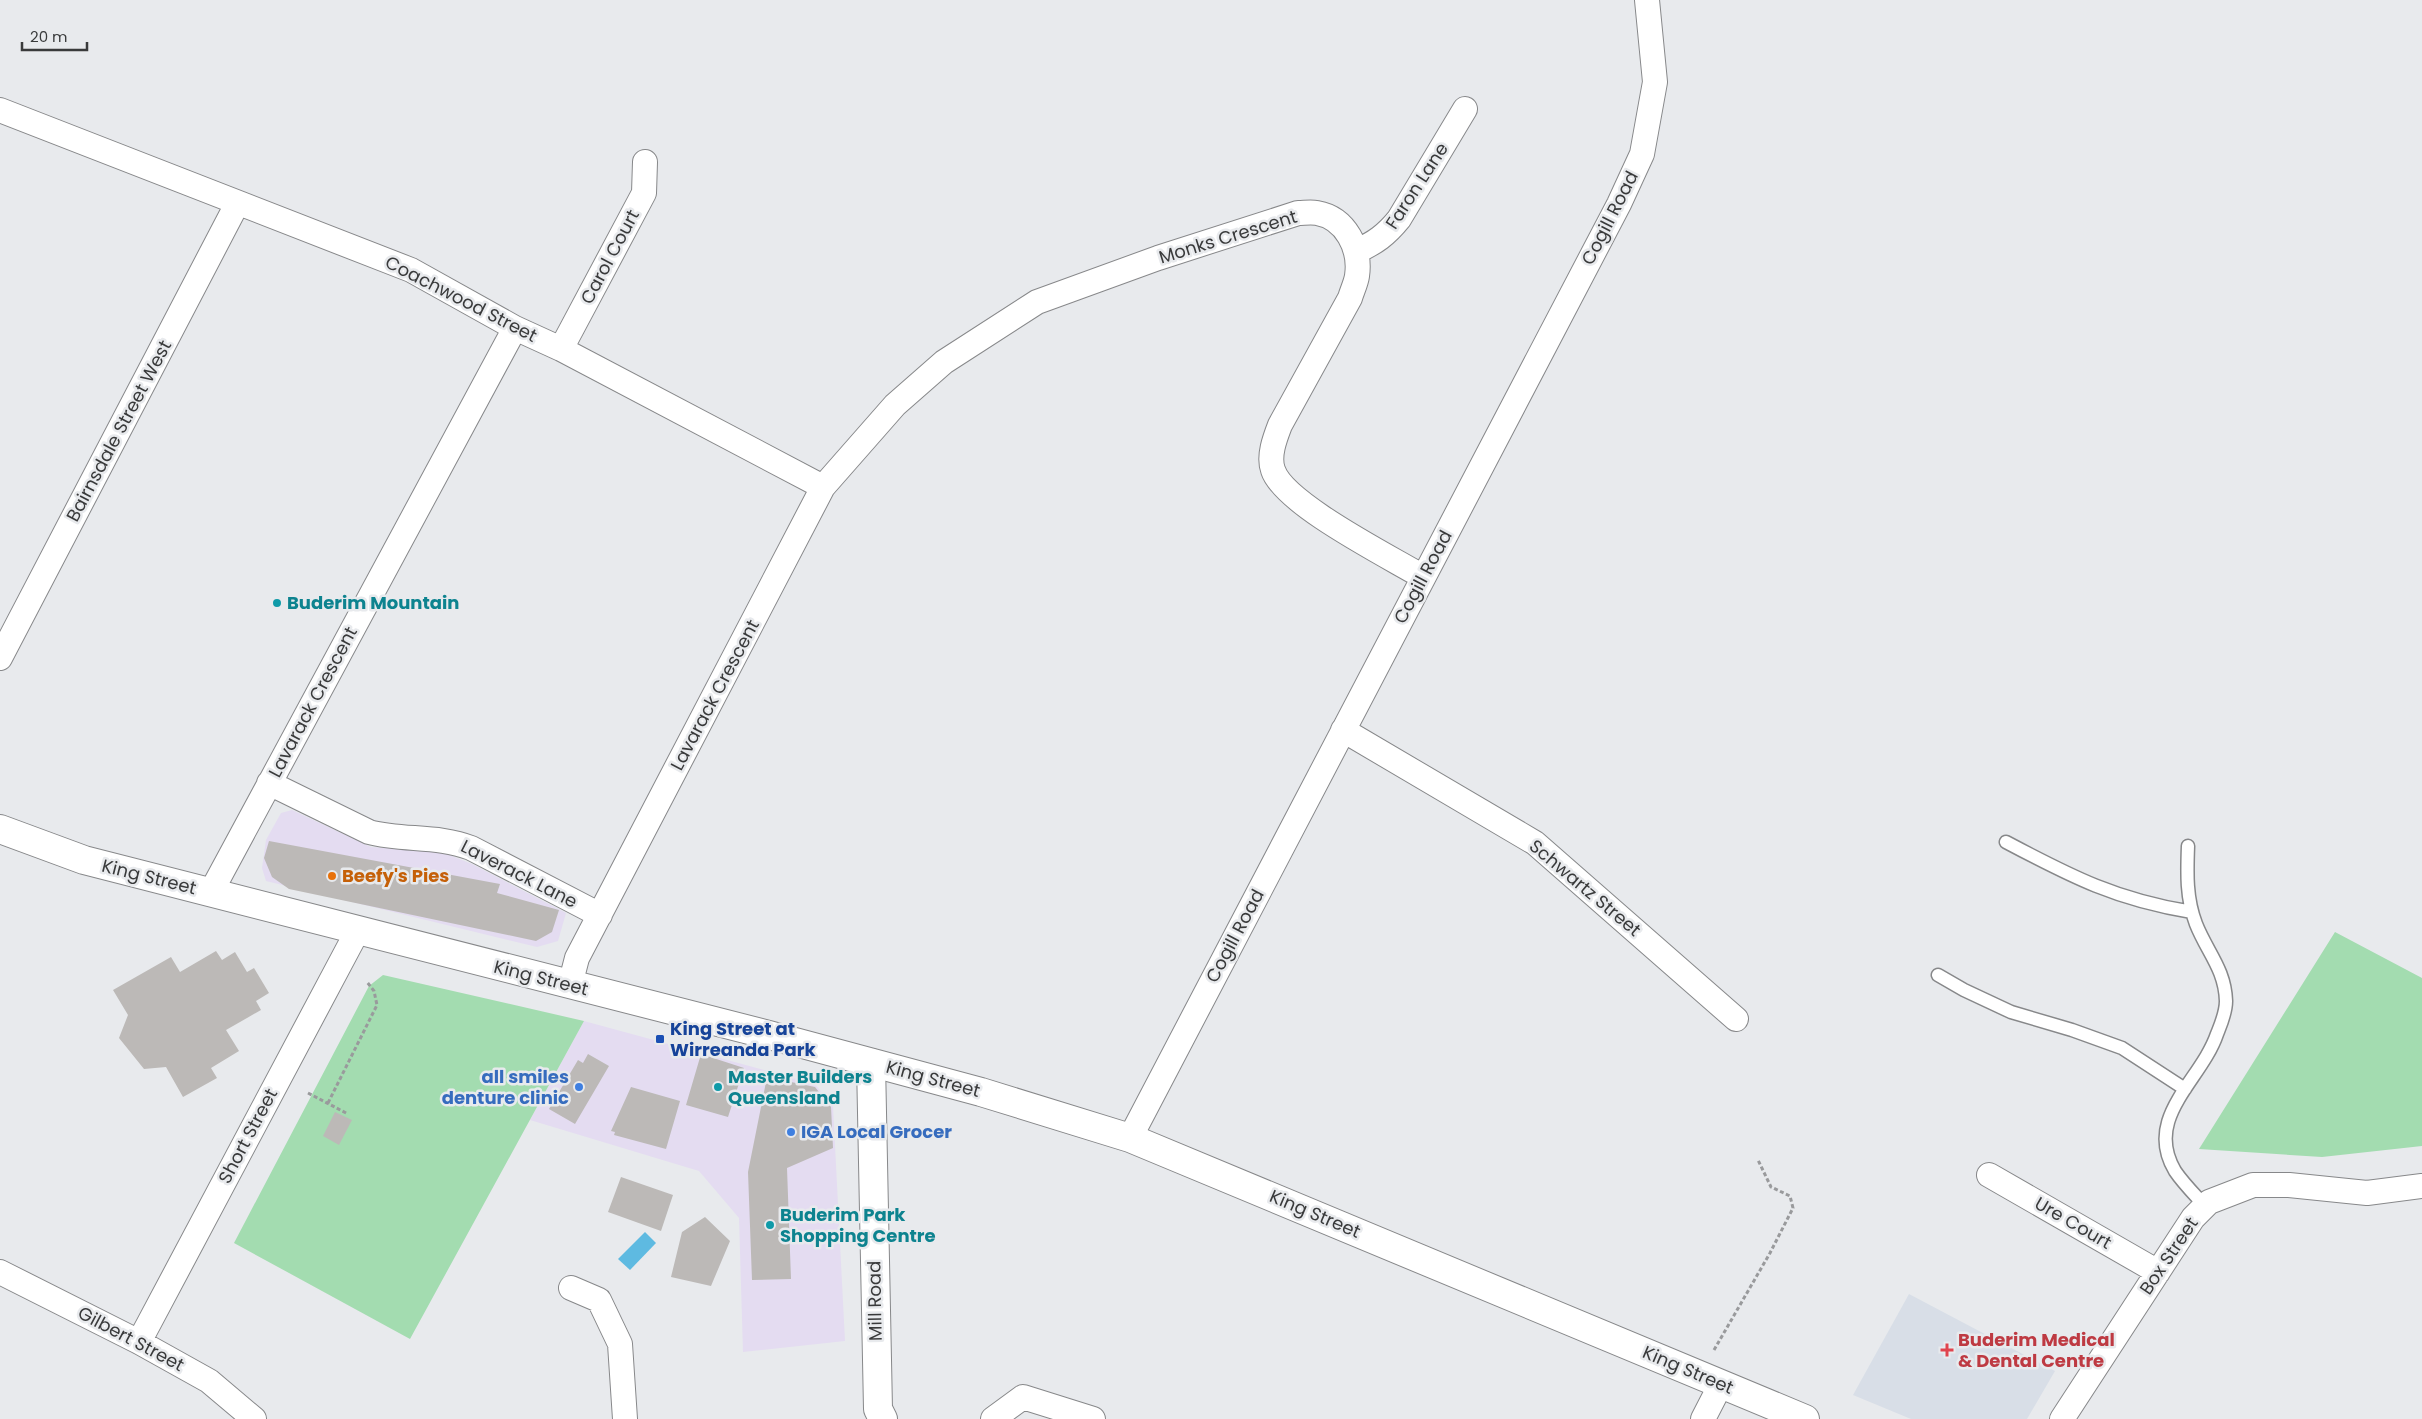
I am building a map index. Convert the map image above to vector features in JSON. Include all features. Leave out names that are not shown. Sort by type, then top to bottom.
[{"type":"main road","name":"King Street","points":[[0,829],[84,860],[871,1062],[982,1092],[1130,1138],[1805,1419]]},
{"type":"main road","name":"Mill Road","points":[[871,1062],[870,1094],[878,1409],[883,1419]]},
{"type":"street","name":"Cogill Road","points":[[1130,1138],[1619,204],[1642,154],[1655,82],[1647,0]]},
{"type":"street","name":"Faron Lane","points":[[1357,251],[1372,245],[1386,235],[1399,219],[1465,109]]},
{"type":"street","name":"Coachwood Street","points":[[0,110],[237,204],[412,270],[515,328],[561,349],[823,487]]},
{"type":"street","name":"Carol Court","points":[[561,349],[644,193],[645,162]]},
{"type":"street","name":"Bairnsdale Street West","points":[[0,658],[237,204]]},
{"type":"street","name":"Monks Crescent","points":[[823,487],[895,405],[944,362],[1037,302],[1158,258],[1298,213],[1317,213],[1332,218],[1345,229],[1357,251],[1357,276],[1350,298],[1280,425],[1273,445],[1272,470],[1284,486],[1302,504],[1423,577]]},
{"type":"street","name":"Lavarack Crescent","points":[[211,892],[515,328]]},
{"type":"street","name":"Lavarack Crescent","points":[[570,985],[577,958],[823,487]]},
{"type":"street","name":"Schwartz Street","points":[[1343,730],[1535,843],[1736,1019]]},
{"type":"street","name":"Laverack Lane","points":[[269,783],[369,832],[386,836],[454,841],[600,915]]},
{"type":"street","name":"Short Street","points":[[140,1342],[358,930]]},
{"type":"street","name":"Ure Court","points":[[1988,1174],[2158,1272]]},
{"type":"street","name":"Box Street","points":[[2062,1419],[2193,1218],[2205,1206],[2228,1193],[2253,1184],[2289,1185],[2367,1194],[2422,1186]]},
{"type":"street","name":"Gilbert Street","points":[[0,1272],[140,1342],[209,1381],[254,1419]]},
{"type":"street","points":[[571,1288],[599,1300],[620,1344],[625,1419]]},
{"type":"street","points":[[1703,1419],[1721,1384]]},
{"type":"street","points":[[993,1419],[1023,1397],[1093,1419]]},
{"type":"lane","points":[[2006,842],[2105,891],[2138,902],[2192,912]]},
{"type":"lane","points":[[2188,846],[2187,888],[2192,912],[2222,977],[2226,1004],[2214,1043],[2172,1109],[2166,1126],[2166,1146],[2176,1171],[2205,1206]]},
{"type":"lane","points":[[1938,975],[2011,1012],[2072,1030],[2122,1048],[2185,1089]]},
{"type":"path","points":[[328,1103],[377,1005],[374,991],[367,982]]},
{"type":"path","points":[[308,1093],[348,1114]]},
{"type":"path","points":[[1714,1350],[1770,1253],[1793,1208],[1790,1196],[1771,1187],[1758,1160]]},
{"type":"shaded area","points":[[292,810],[371,847],[442,852],[472,864],[566,913],[558,941],[537,947],[266,881],[262,868],[266,840],[281,813]]},
{"type":"shaded area","points":[[584,1021],[815,1084],[833,1106],[845,1341],[743,1352],[739,1218],[699,1171],[530,1120]]},
{"type":"shaded area","name":"Buderim Medical & Dental Centre","points":[[1909,1294],[2055,1371],[2027,1419],[1911,1419],[1853,1395]]},
{"type":"green space","points":[[2335,932],[2422,978],[2422,1146],[2322,1157],[2199,1149]]},
{"type":"green space","points":[[383,975],[584,1021],[410,1339],[234,1243],[369,986]]},
{"type":"water","points":[[645,1232],[656,1243],[630,1270],[618,1259]]},
{"type":"building","points":[[269,841],[500,884],[497,893],[559,910],[552,932],[536,941],[289,889],[272,877],[264,858]]},
{"type":"building","points":[[216,951],[222,960],[235,952],[247,972],[254,968],[269,993],[256,1001],[261,1010],[226,1030],[239,1051],[211,1068],[217,1078],[183,1097],[166,1067],[144,1069],[119,1038],[128,1015],[113,990],[171,957],[180,972]]},
{"type":"building","name":"all smiles denture clinic","points":[[588,1054],[609,1066],[575,1124],[549,1109],[578,1060],[583,1063]]},
{"type":"building","name":"Master Builders Queensland","points":[[701,1054],[744,1068],[728,1117],[686,1105]]},
{"type":"building","name":"Buderim Park Shopping Centre","points":[[767,1077],[815,1087],[831,1107],[833,1148],[787,1168],[791,1279],[752,1280],[748,1172]]},
{"type":"building","points":[[631,1087],[680,1101],[666,1149],[614,1135],[615,1132],[611,1131]]},
{"type":"building","points":[[335,1112],[352,1120],[339,1145],[323,1136]]},
{"type":"building","points":[[621,1177],[673,1195],[661,1231],[608,1212]]},
{"type":"building","points":[[705,1217],[730,1241],[711,1286],[671,1277],[682,1232]]},
{"type":"place","name":"Buderim Mountain","points":[[277,603]]},
{"type":"place","name":"Beefy's Pies","points":[[332,876]]},
{"type":"place","name":"King Street at Wirreanda Park","points":[[660,1039]]},
{"type":"place","name":"all smiles denture clinic","points":[[579,1087]]},
{"type":"place","name":"Master Builders Queensland","points":[[718,1087]]},
{"type":"place","name":"IGA Local Grocer","points":[[791,1132]]},
{"type":"place","name":"Buderim Park Shopping Centre","points":[[770,1225]]},
{"type":"place","name":"Buderim Medical & Dental Centre","points":[[1947,1350]]}]
